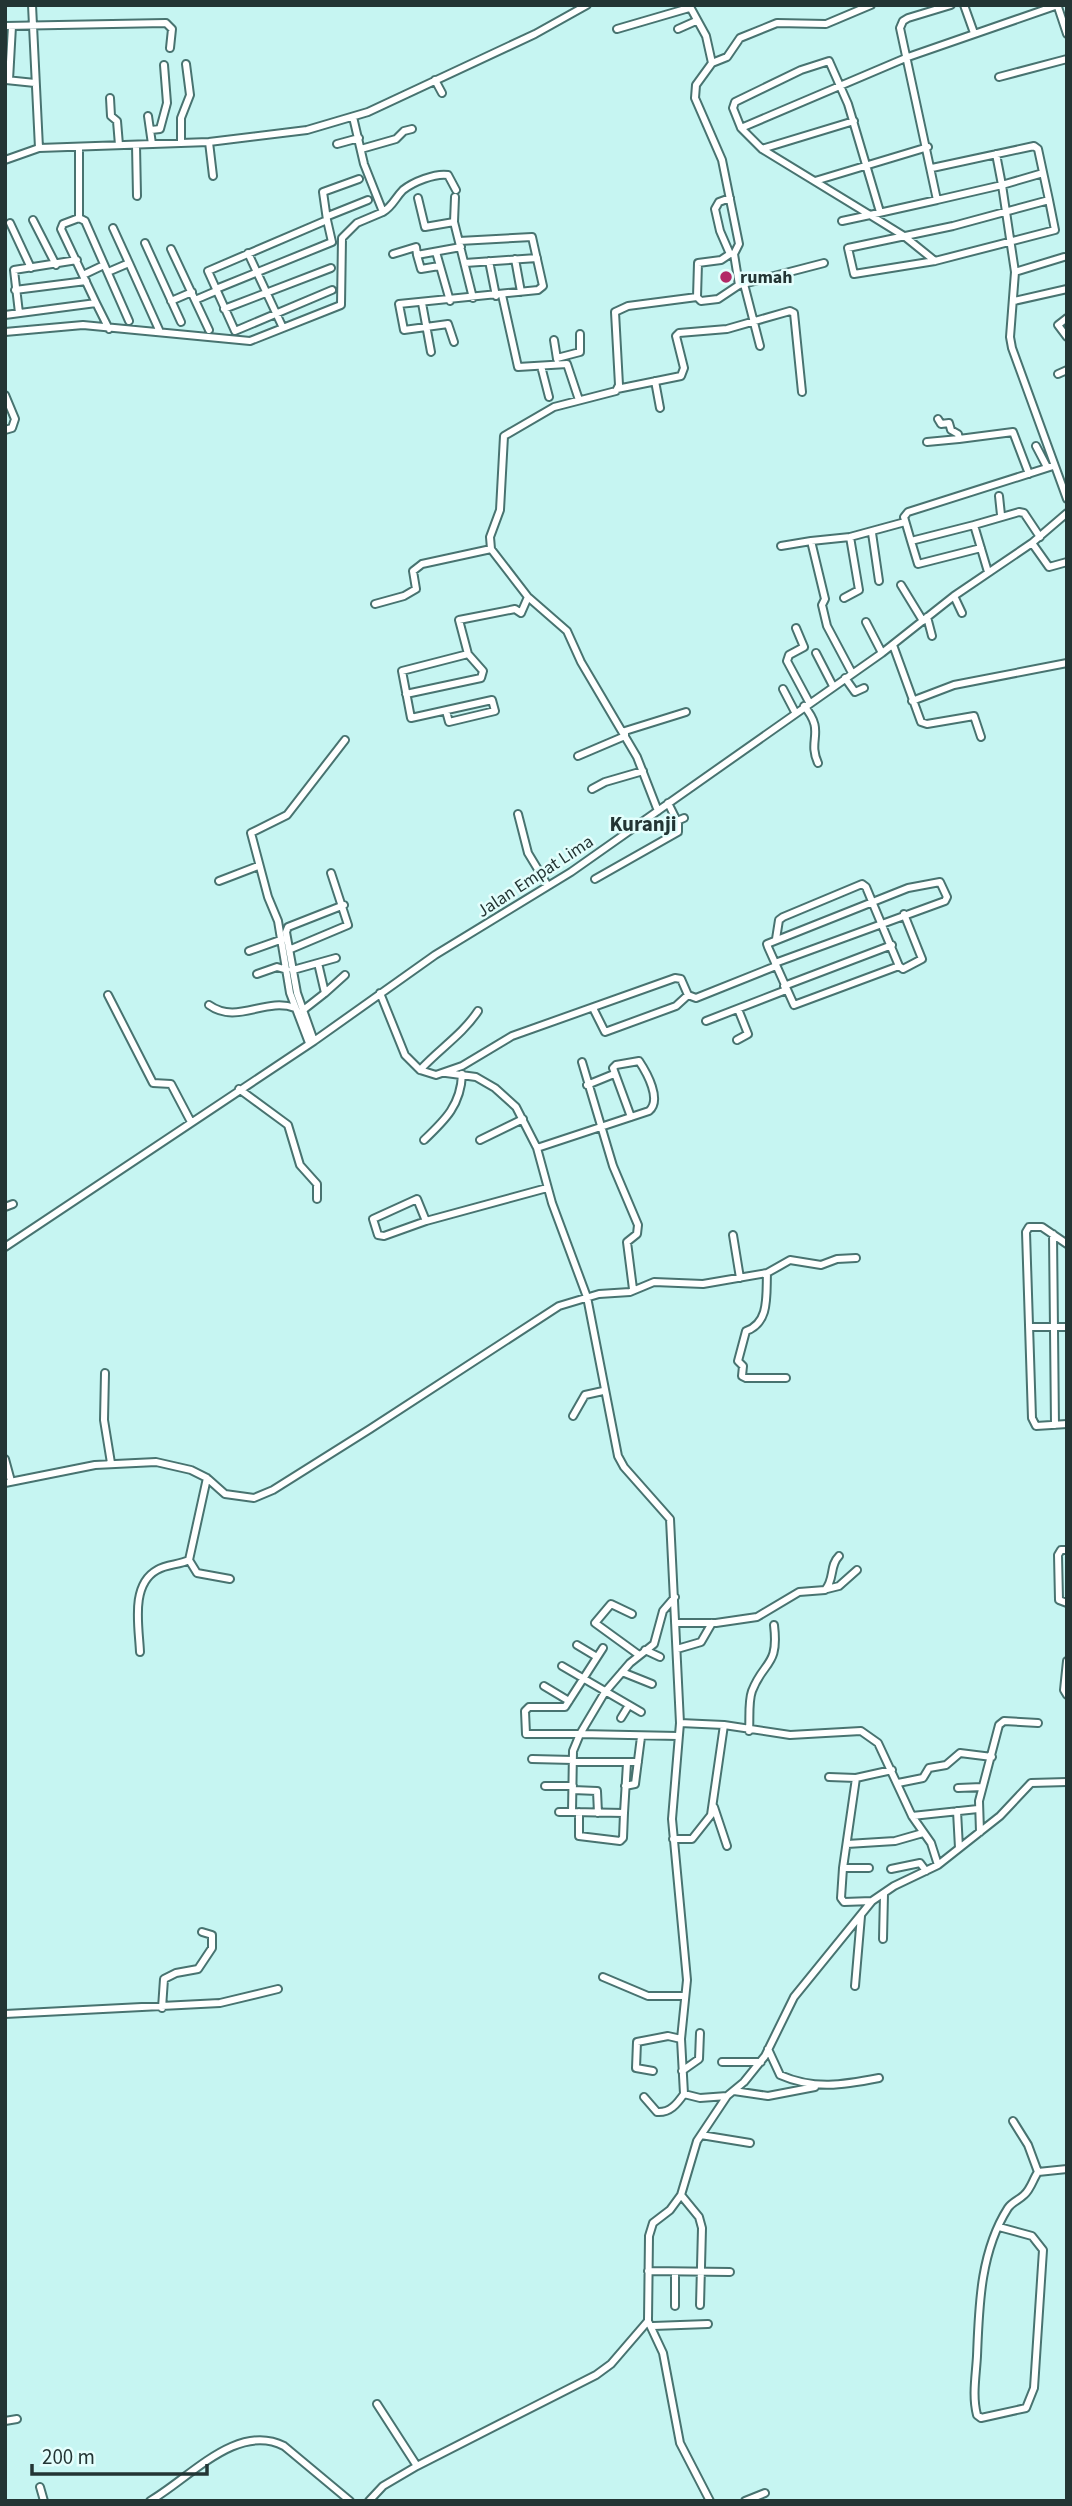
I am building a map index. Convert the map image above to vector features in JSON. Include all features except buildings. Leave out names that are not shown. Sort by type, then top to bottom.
[{"type":"street","points":[[32,5],[39,148]]},
{"type":"street","points":[[5,160],[39,148],[209,142],[298,132],[353,117],[535,34],[587,5]]},
{"type":"street","points":[[697,297],[698,263],[721,260],[732,254],[740,244],[715,139],[695,97],[696,85],[712,63],[727,57],[740,38],[777,23],[820,25],[871,5]]},
{"type":"street","points":[[937,200],[928,147],[900,28],[902,21],[951,5]]},
{"type":"street","points":[[964,5],[974,33]]},
{"type":"street","points":[[617,29],[689,6],[706,36],[712,63]]},
{"type":"street","points":[[741,128],[908,57],[1058,6],[1067,34]]},
{"type":"street","points":[[678,29],[696,21]]},
{"type":"street","points":[[35,83],[7,80],[9,26],[166,23],[172,29],[170,48]]},
{"type":"street","points":[[999,77],[1067,60]]},
{"type":"street","points":[[880,212],[854,121],[830,61],[801,70],[735,102],[733,108],[741,128],[762,149],[904,236],[935,261]]},
{"type":"street","points":[[181,142],[181,118],[190,95],[186,64]]},
{"type":"street","points":[[151,130],[160,130],[167,103],[164,65]]},
{"type":"street","points":[[435,80],[442,93]]},
{"type":"street","points":[[110,99],[111,116],[117,121],[120,145]]},
{"type":"street","points":[[148,116],[152,144]]},
{"type":"street","points":[[353,117],[383,212]]},
{"type":"street","points":[[762,149],[854,121]]},
{"type":"street","points":[[361,149],[396,139],[404,131],[412,129]]},
{"type":"street","points":[[337,144],[359,138]]},
{"type":"street","points":[[209,142],[212,176]]},
{"type":"street","points":[[136,145],[137,196]]},
{"type":"street","points":[[932,168],[1034,146],[1038,149],[1057,229],[935,261],[855,275],[848,248],[1049,200]]},
{"type":"street","points":[[79,147],[79,218]]},
{"type":"street","points":[[815,181],[928,147]]},
{"type":"street","points":[[996,154],[1007,212],[1014,272],[1010,337],[1050,467]]},
{"type":"street","points":[[842,221],[1002,185],[1043,173]]},
{"type":"street","points":[[5,332],[82,325],[250,341],[341,305],[342,238],[357,223],[391,208],[404,189],[438,175],[448,175],[455,193],[454,222],[473,299]]},
{"type":"street","points":[[195,300],[332,242],[323,192],[359,179]]},
{"type":"street","points":[[418,198],[425,227],[454,222]]},
{"type":"street","points":[[730,198],[719,202],[715,209],[720,230],[732,254],[755,320],[760,346]]},
{"type":"street","points":[[332,290],[235,331],[208,269],[368,200]]},
{"type":"street","points":[[79,218],[61,227],[108,328]]},
{"type":"street","points":[[79,218],[85,221],[129,321]]},
{"type":"street","points":[[33,220],[56,265]]},
{"type":"street","points":[[10,223],[31,268]]},
{"type":"street","points":[[113,228],[160,332]]},
{"type":"street","points":[[418,255],[460,244],[530,236],[543,286],[538,290],[473,299],[399,304],[404,330],[448,324],[454,342]]},
{"type":"street","points":[[145,243],[181,322]]},
{"type":"street","points":[[393,254],[416,247],[421,269],[439,266]]},
{"type":"street","points":[[171,249],[209,330]]},
{"type":"street","points":[[436,252],[450,301]]},
{"type":"street","points":[[248,253],[283,328]]},
{"type":"street","points":[[1014,272],[1064,257]]},
{"type":"street","points":[[465,263],[537,258]]},
{"type":"street","points":[[515,259],[522,292]]},
{"type":"street","points":[[19,313],[13,271],[76,260]]},
{"type":"street","points":[[489,261],[518,367],[541,366],[580,352],[580,334]]},
{"type":"street","points":[[617,389],[615,312],[628,306],[697,297],[701,300],[718,299],[742,285],[824,262]]},
{"type":"street","points":[[15,290],[85,278],[129,263]]},
{"type":"street","points":[[224,309],[331,268]]},
{"type":"street","points":[[1014,301],[1067,289]]},
{"type":"street","points":[[171,301],[192,292]]},
{"type":"street","points":[[5,315],[96,303]]},
{"type":"street","points":[[422,303],[431,352]]},
{"type":"street","points":[[658,811],[625,736],[581,662],[567,631],[528,597],[491,549],[490,537],[500,510],[504,436],[545,410],[682,374],[676,336],[679,333],[727,329],[786,311],[794,313],[802,392]]},
{"type":"street","points":[[1067,318],[1058,325],[1067,337]]},
{"type":"street","points":[[554,340],[558,360]]},
{"type":"street","points":[[558,360],[569,366],[579,400]]},
{"type":"street","points":[[541,366],[549,397]]},
{"type":"street","points":[[1058,374],[1067,370]]},
{"type":"street","points":[[655,381],[660,408]]},
{"type":"street","points":[[5,430],[15,424],[6,400]]},
{"type":"street","points":[[938,419],[941,424],[949,423],[951,430],[958,433],[959,439]]},
{"type":"street","points":[[927,442],[1013,432],[1029,474]]},
{"type":"street","points":[[1036,446],[1067,499]]},
{"type":"street","points":[[981,548],[918,564],[905,522],[908,512],[1050,467]]},
{"type":"street","points":[[999,496],[1001,515]]},
{"type":"street","points":[[911,541],[974,525],[1001,515],[1024,513],[1040,537]]},
{"type":"street","name":"Jalan Empat Lima","points":[[5,1247],[312,1042],[435,955],[548,886],[658,811],[893,645],[954,596],[1040,537],[1067,513]]},
{"type":"street","points":[[781,546],[872,533],[905,522]]},
{"type":"street","points":[[974,525],[988,572]]},
{"type":"street","points":[[872,533],[879,581]]},
{"type":"street","points":[[844,598],[859,590],[849,537]]},
{"type":"street","points":[[811,541],[825,599],[822,605],[826,623],[852,673]]},
{"type":"street","points":[[1032,543],[1049,567],[1067,562]]},
{"type":"street","points":[[375,604],[404,596],[416,589],[414,571],[422,564],[491,549]]},
{"type":"street","points":[[901,585],[925,619],[932,636]]},
{"type":"street","points":[[954,596],[962,613]]},
{"type":"street","points":[[406,694],[481,678],[483,671],[468,654],[459,620],[515,609],[521,612],[528,597]]},
{"type":"street","points":[[866,622],[882,653]]},
{"type":"street","points":[[796,628],[804,647],[789,655],[786,660],[816,723],[814,751],[818,762]]},
{"type":"street","points":[[893,645],[921,722],[927,724],[974,716],[981,737]]},
{"type":"street","points":[[816,653],[833,686]]},
{"type":"street","points":[[446,710],[449,722],[495,711],[492,700],[446,710],[411,719],[402,671],[468,654]]},
{"type":"street","points":[[912,701],[954,685],[1067,663]]},
{"type":"street","points":[[845,678],[855,692],[864,688]]},
{"type":"street","points":[[783,689],[795,712]]},
{"type":"street","points":[[625,736],[625,731],[686,712]]},
{"type":"street","points":[[578,756],[625,736]]},
{"type":"street","points":[[312,1042],[299,1009],[251,833],[287,815],[345,740]]},
{"type":"street","points":[[592,789],[605,782],[643,772]]},
{"type":"street","points":[[595,879],[678,832],[681,820],[668,803]]},
{"type":"street","points":[[518,814],[528,853],[548,886]]},
{"type":"street","points":[[219,881],[258,866]]},
{"type":"street","points":[[291,949],[345,928],[349,922],[331,873]]},
{"type":"street","points":[[688,995],[700,997],[775,965],[881,922],[945,901],[947,897],[940,882],[908,888],[767,944],[775,965],[785,988],[796,1004],[900,966]]},
{"type":"street","points":[[776,939],[779,920],[783,916],[858,884],[865,885],[900,966],[904,969],[922,959],[904,914]]},
{"type":"street","points":[[290,970],[288,927],[344,905]]},
{"type":"street","points":[[249,951],[282,939]]},
{"type":"street","points":[[706,1021],[892,945]]},
{"type":"street","points":[[257,974],[277,967],[290,970],[336,958]]},
{"type":"street","points":[[318,963],[325,993]]},
{"type":"street","points":[[209,1005],[225,1014],[274,1005],[299,1009],[325,993],[345,975]]},
{"type":"street","points":[[446,1073],[500,1041],[675,978],[681,979],[688,995]]},
{"type":"street","points":[[380,993],[401,1047],[419,1070],[430,1074],[476,1077],[495,1088],[516,1107],[523,1119],[537,1148],[547,1188],[587,1297],[603,1391],[620,1460],[670,1519],[680,1723],[673,1839],[687,1980],[681,2039],[684,2094],[676,2105],[663,2112],[657,2112],[644,2097]]},
{"type":"street","points":[[108,995],[153,1083],[171,1084],[191,1122]]},
{"type":"street","points":[[593,1008],[604,1032],[676,1006],[688,995]]},
{"type":"street","points":[[737,1040],[748,1034],[738,1009]]},
{"type":"street","points":[[419,1070],[434,1054],[466,1030],[478,1011]]},
{"type":"street","points":[[582,1062],[587,1085],[638,1225],[637,1234],[627,1242],[633,1289]]},
{"type":"street","points":[[537,1148],[602,1128],[649,1111],[655,1105],[651,1086],[639,1062],[616,1065],[614,1074],[631,1117]]},
{"type":"street","points":[[424,1140],[452,1112],[461,1091],[462,1074]]},
{"type":"street","points":[[587,1085],[614,1074]]},
{"type":"street","points":[[239,1089],[288,1125],[300,1165],[317,1184],[317,1199]]},
{"type":"street","points":[[480,1140],[523,1119]]},
{"type":"street","points":[[426,1221],[417,1199],[373,1219],[380,1237],[426,1221],[547,1188]]},
{"type":"street","points":[[5,1207],[13,1205]]},
{"type":"street","points":[[1067,1244],[1053,1234],[1033,1226],[1026,1232],[1032,1418],[1036,1426],[1067,1424]]},
{"type":"street","points":[[1053,1234],[1055,1425]]},
{"type":"street","points":[[733,1236],[740,1278]]},
{"type":"street","points":[[5,1459],[8,1482],[111,1463],[167,1463],[207,1478],[225,1494],[249,1499],[258,1497],[501,1346],[548,1312],[587,1297],[626,1293],[654,1282],[703,1283],[767,1273],[790,1260],[821,1265],[837,1259],[856,1258]]},
{"type":"street","points":[[767,1273],[765,1312],[759,1325],[746,1331],[738,1361],[743,1366],[742,1376],[746,1378],[786,1378]]},
{"type":"street","points":[[1029,1327],[1067,1327]]},
{"type":"street","points":[[105,1373],[104,1420],[111,1463]]},
{"type":"street","points":[[573,1416],[585,1395],[603,1391]]},
{"type":"street","points":[[207,1478],[189,1560],[197,1573],[230,1579]]},
{"type":"street","points":[[1067,1550],[1060,1550],[1058,1555],[1059,1600],[1067,1603]]},
{"type":"street","points":[[825,1590],[831,1581],[833,1564],[839,1556]]},
{"type":"street","points":[[141,1652],[138,1614],[142,1586],[159,1568],[189,1560]]},
{"type":"street","points":[[676,1623],[712,1623],[757,1617],[799,1592],[839,1586],[857,1570]]},
{"type":"street","points":[[627,1763],[623,1839],[620,1841],[579,1836],[573,1788],[573,1761],[579,1734],[605,1692],[622,1672],[653,1644],[663,1611],[675,1597]]},
{"type":"street","points":[[632,1614],[611,1604],[595,1620],[595,1624],[642,1653],[660,1657]]},
{"type":"street","points":[[677,1649],[701,1642],[712,1623]]},
{"type":"street","points":[[749,1731],[750,1696],[768,1669],[776,1646],[774,1625]]},
{"type":"street","points":[[577,1645],[597,1657]]},
{"type":"street","points":[[603,1648],[561,1709],[529,1707],[525,1711],[526,1732],[678,1736]]},
{"type":"street","points":[[1067,1661],[1064,1690],[1067,1695]]},
{"type":"street","points":[[562,1666],[641,1712]]},
{"type":"street","points":[[622,1672],[652,1684]]},
{"type":"street","points":[[544,1685],[569,1701]]},
{"type":"street","points":[[621,1718],[629,1705]]},
{"type":"street","points":[[980,1832],[978,1809],[982,1787],[1002,1722],[1038,1723]]},
{"type":"street","points":[[680,1723],[724,1725],[749,1731],[790,1735],[833,1731],[866,1732],[875,1738],[912,1816],[931,1843],[938,1865]]},
{"type":"street","points":[[673,1839],[692,1839],[708,1821],[713,1806],[724,1725]]},
{"type":"street","points":[[625,1786],[635,1784],[641,1737]]},
{"type":"street","points":[[898,1783],[923,1778],[929,1768],[946,1765],[960,1753],[992,1756]]},
{"type":"street","points":[[532,1759],[638,1762]]},
{"type":"street","points":[[829,1777],[856,1778],[892,1770]]},
{"type":"street","points":[[856,1778],[847,1844],[843,1849],[842,1901],[872,1901]]},
{"type":"street","points":[[710,2501],[680,2443],[663,2353],[650,2323],[649,2236],[653,2223],[670,2210],[681,2195],[701,2135],[727,2096],[761,2062],[794,1997],[872,1901],[938,1865],[1000,1816],[1031,1783],[1067,1782]]},
{"type":"street","points":[[545,1786],[597,1791],[598,1813]]},
{"type":"street","points":[[958,1788],[982,1787]]},
{"type":"street","points":[[713,1806],[727,1846]]},
{"type":"street","points":[[912,1816],[978,1809]]},
{"type":"street","points":[[957,1811],[959,1848]]},
{"type":"street","points":[[559,1812],[624,1813]]},
{"type":"street","points":[[847,1844],[895,1842],[923,1833]]},
{"type":"street","points":[[891,1869],[920,1863],[926,1871]]},
{"type":"street","points":[[842,1868],[869,1867]]},
{"type":"street","points":[[883,1939],[884,1894]]},
{"type":"street","points":[[855,1986],[861,1914]]},
{"type":"street","points":[[162,2008],[164,1979],[176,1973],[198,1969],[210,1953],[212,1935],[202,1932]]},
{"type":"street","points":[[603,1977],[648,1996],[684,1996]]},
{"type":"street","points":[[5,2014],[220,2003],[278,1989]]},
{"type":"street","points":[[682,2071],[699,2059],[700,2033]]},
{"type":"street","points":[[653,2071],[636,2068],[638,2042],[668,2036],[681,2039]]},
{"type":"street","points":[[768,2049],[779,2075],[820,2086]]},
{"type":"street","points":[[722,2062],[761,2062]]},
{"type":"street","points":[[734,2091],[768,2096],[879,2078]]},
{"type":"street","points":[[684,2094],[700,2098],[727,2096]]},
{"type":"street","points":[[999,2227],[1032,2236],[1043,2249],[1034,2388],[1026,2408],[982,2418],[977,2415],[975,2405],[979,2297],[986,2262],[999,2227],[1010,2205],[1030,2189],[1038,2172],[1028,2145],[1013,2121]]},
{"type":"street","points":[[701,2135],[750,2143]]},
{"type":"street","points":[[1038,2172],[1067,2169]]},
{"type":"street","points":[[681,2195],[699,2217],[702,2228],[701,2305]]},
{"type":"street","points":[[648,2271],[730,2272]]},
{"type":"street","points":[[675,2306],[676,2272]]},
{"type":"street","points":[[369,2501],[383,2486],[417,2466],[596,2375],[611,2364],[650,2323],[708,2324]]},
{"type":"street","points":[[377,2404],[417,2466]]},
{"type":"street","points":[[5,2421],[18,2419]]},
{"type":"street","points":[[150,2501],[222,2451],[253,2439],[266,2439],[285,2446],[350,2501]]},
{"type":"street","points":[[40,2487],[44,2501]]},
{"type":"street","points":[[745,2501],[765,2493]]},
{"type":"place","name":"rumah","points":[[726,277]]},
{"type":"district","name":"Kuranji","points":[[643,824]]}]
